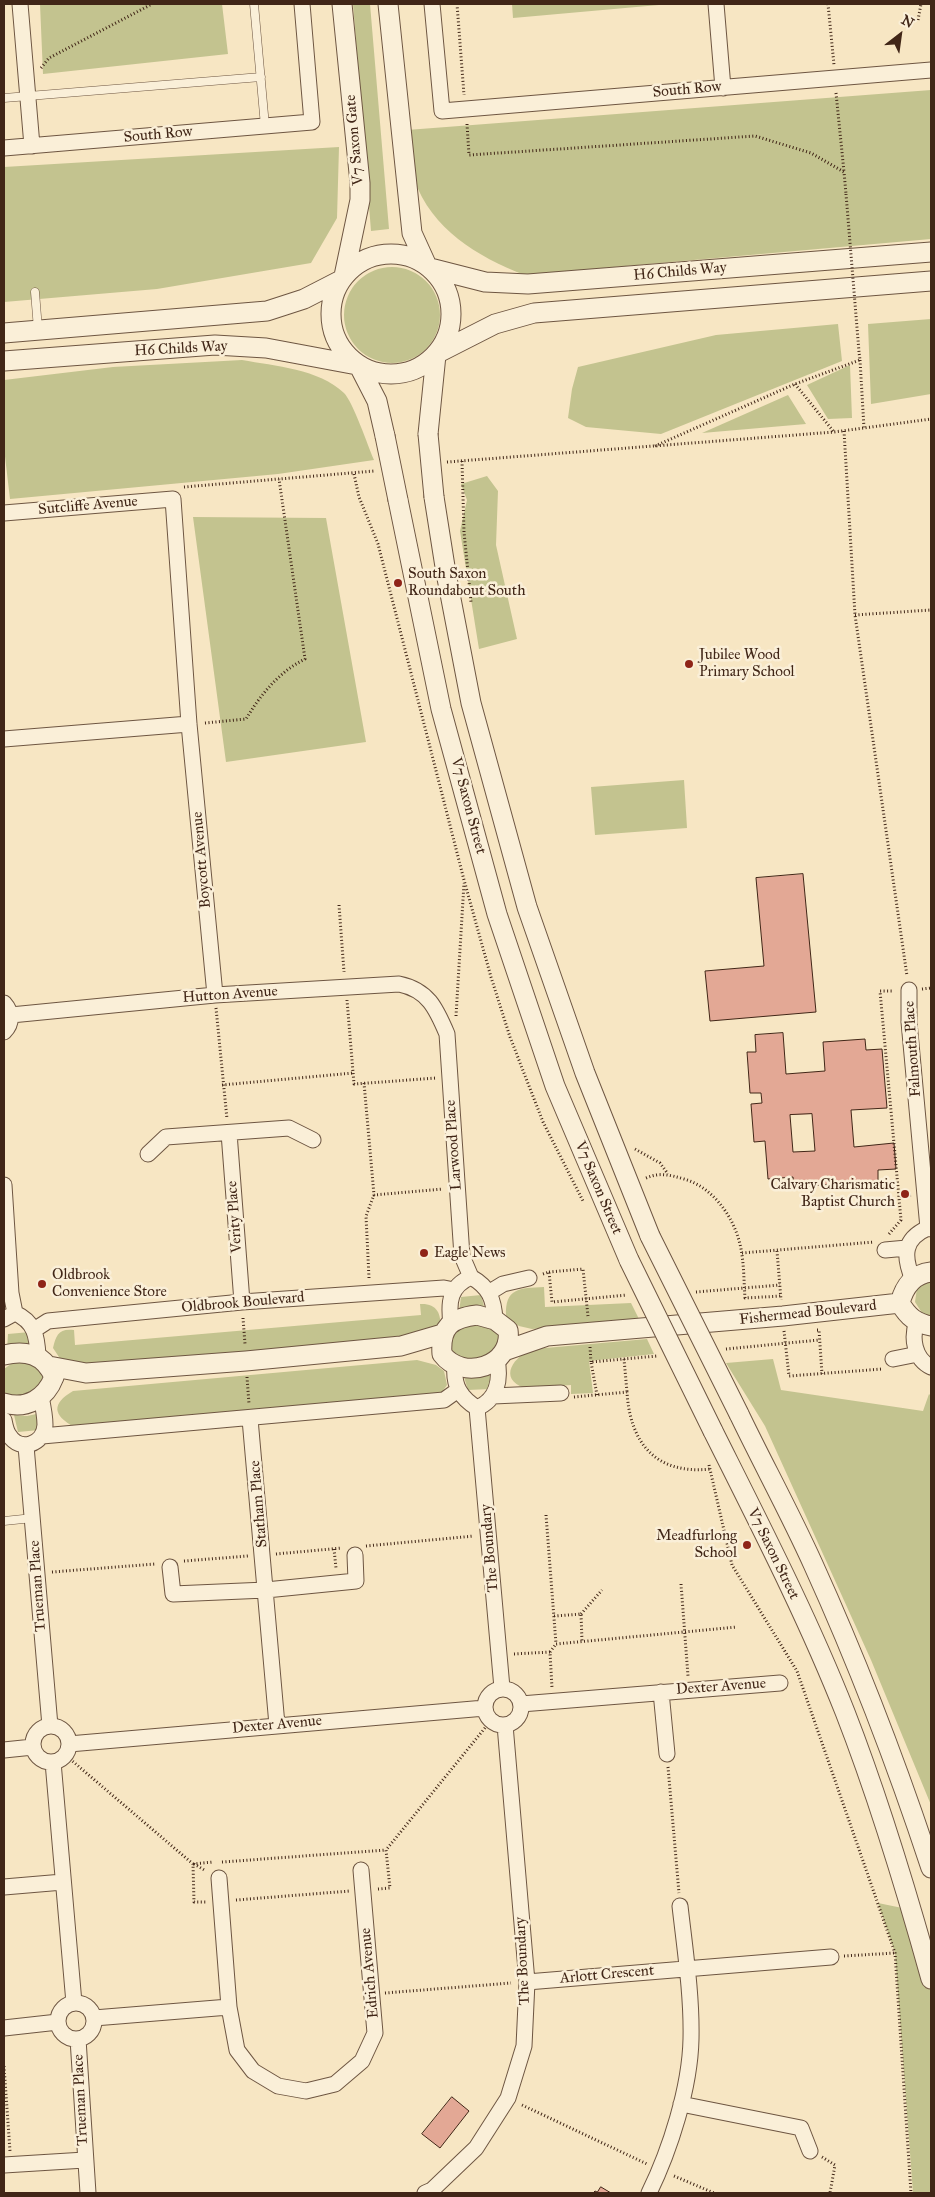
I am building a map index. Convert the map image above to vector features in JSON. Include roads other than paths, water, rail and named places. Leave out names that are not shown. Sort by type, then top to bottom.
[{"type":"street","points":[[20,4],[32,146]]},
{"type":"street","name":"South Row","points":[[4,148],[312,122],[302,4]]},
{"type":"street","name":"V7 Saxon Gate","points":[[342,4],[360,183],[360,200],[342,278]]},
{"type":"street","points":[[388,4],[412,233],[429,267],[444,286],[451,309],[449,332],[437,354],[419,368],[399,374],[378,374],[358,366],[343,352],[334,335],[330,316],[332,297],[342,278],[362,261],[384,254],[406,256],[429,267]]},
{"type":"street","name":"South Row","points":[[432,4],[442,111],[931,70]]},
{"type":"street","points":[[716,4],[723,88]]},
{"type":"street","name":"H6 Childs Way","points":[[429,267],[485,282],[528,284],[931,252]]},
{"type":"street","name":"H6 Childs Way","points":[[4,333],[267,311],[304,299],[342,278]]},
{"type":"street","name":"H6 Childs Way","points":[[437,354],[495,324],[534,313],[931,281]]},
{"type":"street","name":"H6 Childs Way","points":[[4,360],[215,345],[266,348],[358,366]]},
{"type":"street","name":"V7 Saxon Street","points":[[437,354],[428,434],[434,497],[446,574],[471,702],[527,907],[585,1073],[650,1236],[812,1563],[868,1693],[906,1791],[931,1868]]},
{"type":"street","name":"V7 Saxon Street","points":[[358,366],[377,401],[441,708],[497,914],[555,1086],[629,1260],[785,1576],[844,1711],[905,1888],[931,1978]]},
{"type":"street","name":"Sutcliffe Avenue","points":[[4,513],[173,499]]},
{"type":"street","name":"Boycott Avenue","points":[[173,499],[189,724],[215,995]]},
{"type":"street","points":[[4,739],[189,724]]},
{"type":"street","name":"Hutton Avenue","points":[[7,1009],[399,984],[414,987],[425,995],[438,1013]]},
{"type":"street","name":"Falmouth Place","points":[[909,990],[909,1022],[930,1228]]},
{"type":"street","points":[[4,1032],[10,1022],[7,1009]]},
{"type":"street","name":"Larwood Place","points":[[438,1013],[447,1034],[462,1256],[471,1277]]},
{"type":"street","points":[[148,1154],[166,1137],[289,1128],[313,1140]]},
{"type":"street","name":"Verity Place","points":[[229,1133],[242,1302]]},
{"type":"street","points":[[4,1185],[11,1292],[10,1316],[30,1322],[44,1361],[54,1377],[45,1394],[45,1426],[42,1436],[34,1443],[26,1446],[17,1444],[8,1435],[4,1420]]},
{"type":"street","points":[[913,1280],[907,1267],[907,1248],[914,1234],[930,1228]]},
{"type":"street","points":[[885,1250],[907,1248]]},
{"type":"street","points":[[931,1272],[924,1273],[913,1280],[903,1290],[900,1303],[907,1316],[924,1324],[913,1334],[918,1354],[931,1367]]},
{"type":"street","points":[[471,1277],[483,1284],[490,1292],[509,1340],[501,1356],[493,1396],[487,1404],[478,1408],[464,1400],[458,1390],[449,1360],[446,1329],[454,1290],[460,1282],[471,1277]]},
{"type":"street","points":[[490,1292],[503,1284],[529,1278]]},
{"type":"street","name":"Oldbrook Boulevard","points":[[34,1330],[48,1321],[242,1302],[444,1288],[454,1290]]},
{"type":"street","name":"Fishermead Boulevard","points":[[547,1336],[715,1322],[786,1327],[900,1303]]},
{"type":"street","points":[[4,1354],[17,1352],[86,1373],[401,1346],[446,1329],[466,1316],[477,1315],[502,1325],[547,1336]]},
{"type":"street","points":[[401,1346],[449,1360],[468,1370],[547,1336]]},
{"type":"street","points":[[889,1364],[918,1354]]},
{"type":"street","points":[[4,1403],[12,1406],[27,1404],[86,1373]]},
{"type":"street","points":[[42,1436],[250,1419],[444,1400],[458,1390]]},
{"type":"street","points":[[493,1396],[561,1393]]},
{"type":"street","name":"The Boundary","points":[[478,1408],[502,1688]]},
{"type":"street","name":"Statham Place","points":[[250,1419],[277,1724]]},
{"type":"street","name":"Trueman Place","points":[[26,1446],[50,1726]]},
{"type":"street","points":[[170,1567],[173,1594],[266,1590],[356,1581],[354,1550]]},
{"type":"street","name":"Dexter Avenue","points":[[521,1704],[780,1683]]},
{"type":"street","points":[[502,1688],[516,1694],[521,1704],[521,1710],[516,1720],[494,1718],[485,1702],[491,1693],[502,1688]]},
{"type":"street","name":"Dexter Avenue","points":[[661,1692],[667,1754]]},
{"type":"street","name":"The Boundary","points":[[425,2193],[432,2190],[476,2148],[508,2098],[524,2046],[527,1982],[494,1718]]},
{"type":"street","name":"Dexter Avenue","points":[[62,1754],[277,1724],[494,1718]]},
{"type":"street","points":[[62,1754],[42,1760],[33,1747],[35,1735],[50,1726],[56,1726],[66,1733],[62,1754],[63,1882],[74,2003]]},
{"type":"street","points":[[4,1750],[33,1747]]},
{"type":"street","name":"Edrich Avenue","points":[[220,1878],[229,2007],[236,2050],[253,2071],[278,2086],[306,2091],[335,2084],[362,2061],[375,2033],[361,1870]]},
{"type":"street","points":[[4,1887],[63,1882]]},
{"type":"street","points":[[649,2193],[660,2170],[682,2104],[691,2040],[680,1906]]},
{"type":"street","name":"Arlott Crescent","points":[[527,1982],[831,1957]]},
{"type":"street","points":[[74,2003],[87,2006],[94,2018],[91,2032],[78,2039],[64,2035],[58,2022],[63,2008],[74,2003]]},
{"type":"street","points":[[94,2018],[229,2007]]},
{"type":"street","points":[[4,2028],[58,2022]]},
{"type":"street","name":"Trueman Place","points":[[78,2039],[88,2193]]},
{"type":"street","points":[[682,2104],[800,2128],[810,2151]]},
{"type":"street","name":"Trueman Place","points":[[8,2165],[85,2160]]},
{"type":"lane","points":[[254,4],[265,126]]},
{"type":"lane","points":[[4,98],[261,77]]},
{"type":"lane","points":[[35,292],[38,330]]},
{"type":"lane","points":[[4,1521],[33,1518]]},
{"type":"place","name":"South Saxon Roundabout South","points":[[398,583]]},
{"type":"place","name":"Jubilee Wood Primary School","points":[[689,664]]},
{"type":"place","name":"Calvary Charismatic Baptist Church","points":[[905,1194]]},
{"type":"place","name":"Eagle News","points":[[424,1253]]},
{"type":"place","name":"Oldbrook Convenience Store","points":[[42,1284]]},
{"type":"place","name":"Meadfurlong School","points":[[747,1545]]}]
